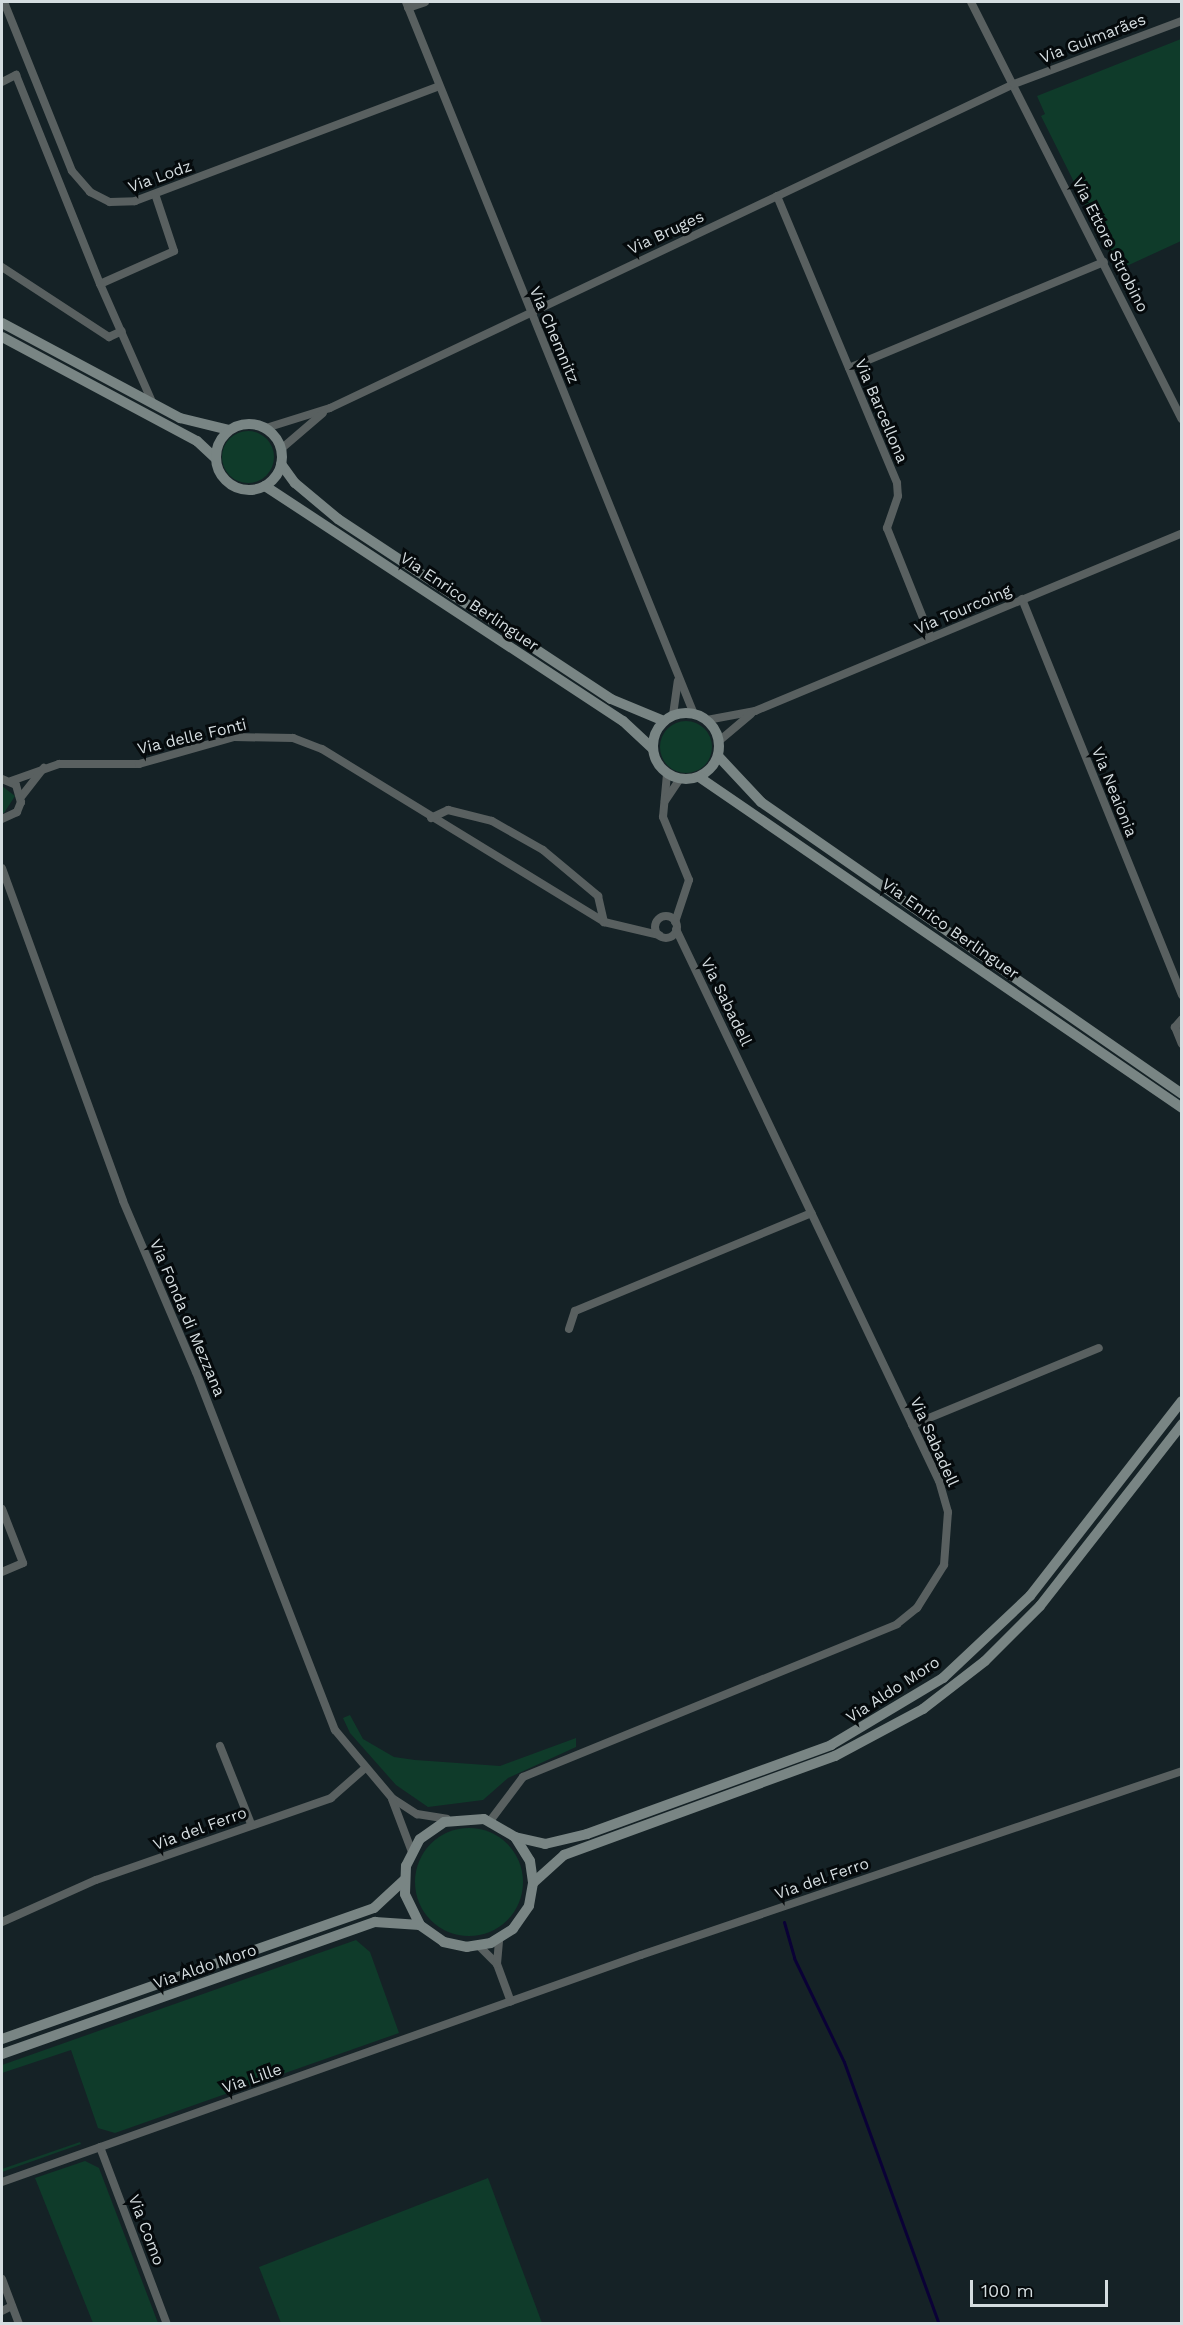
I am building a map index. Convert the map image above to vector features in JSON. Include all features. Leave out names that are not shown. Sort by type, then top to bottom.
[{"type":"main road","points":[[2,323],[193,424],[229,430],[245,424],[266,428],[281,449],[281,464],[265,486],[244,490],[230,485],[215,458],[197,441],[2,337]]},
{"type":"main road","points":[[215,458],[229,430]]},
{"type":"main road","name":"Via Enrico Berlinguer","points":[[281,464],[295,483],[338,519],[611,699],[668,718],[694,714],[707,720]]},
{"type":"main road","name":"Via Enrico Berlinguer","points":[[265,486],[623,721],[652,748],[667,774]]},
{"type":"main road","points":[[652,748],[668,718]]},
{"type":"main road","points":[[667,774],[680,779],[699,777],[718,756],[719,741],[707,720]]},
{"type":"main road","name":"Via Enrico Berlinguer","points":[[718,756],[762,802],[1182,1094]]},
{"type":"main road","name":"Via Enrico Berlinguer","points":[[699,777],[1182,1108]]},
{"type":"main road","name":"Via Aldo Moro","points":[[515,1837],[530,1861],[533,1883],[522,1918],[499,1939],[479,1946],[444,1942],[420,1925],[407,1901],[404,1880],[412,1852],[431,1830],[458,1818],[490,1821],[515,1837],[555,1843],[766,1771],[831,1745],[920,1694],[1030,1596],[1182,1401]]},
{"type":"main road","name":"Via Aldo Moro","points":[[533,1883],[564,1855],[835,1756],[923,1709],[985,1661],[1040,1606],[1182,1424]]},
{"type":"main road","name":"Via Aldo Moro","points":[[2,2039],[374,1908],[404,1880]]},
{"type":"main road","name":"Via Aldo Moro","points":[[2,2054],[375,1922],[420,1925]]},
{"type":"street","name":"Via Lodz","points":[[4,2],[82,186],[120,204],[155,194],[436,87]]},
{"type":"street","points":[[407,4],[425,2]]},
{"type":"street","name":"Via Ettore Strobino","points":[[972,2],[1182,418]]},
{"type":"street","name":"Via Chemnitz","points":[[407,4],[436,87],[694,714]]},
{"type":"street","name":"Via Guimarães","points":[[1014,84],[1182,21]]},
{"type":"street","points":[[2,81],[16,75],[100,284],[153,404]]},
{"type":"street","name":"Via Bruges","points":[[266,428],[330,408],[1014,84]]},
{"type":"street","points":[[100,284],[174,251],[155,194]]},
{"type":"street","name":"Via Barcellona","points":[[777,196],[899,489],[887,528],[931,638]]},
{"type":"street","points":[[849,368],[1104,262]]},
{"type":"street","points":[[2,267],[109,337],[122,331]]},
{"type":"street","name":"Via Bruges","points":[[281,449],[330,408]]},
{"type":"street","name":"Via Tourcoing","points":[[707,720],[754,711],[1182,533]]},
{"type":"street","name":"Via Neaionia","points":[[1022,599],[1182,995]]},
{"type":"street","name":"Via Chemnitz","points":[[668,718],[678,679]]},
{"type":"street","name":"Via Tourcoing","points":[[719,741],[754,711]]},
{"type":"street","name":"Via delle Fonti","points":[[11,782],[45,767],[139,764],[234,737],[293,738],[322,749],[431,818],[604,922],[668,938],[684,949]]},
{"type":"street","points":[[2,820],[17,812],[21,797],[45,767]]},
{"type":"street","points":[[667,774],[664,821],[688,877],[675,925],[668,938]]},
{"type":"street","points":[[2,779],[11,782],[21,797]]},
{"type":"street","points":[[664,802],[680,779]]},
{"type":"street","points":[[431,818],[448,810],[492,821],[543,850],[598,897],[604,922]]},
{"type":"street","name":"Via Fonda di Mezzana","points":[[2,870],[123,1201],[196,1372],[335,1730],[364,1769]]},
{"type":"street","points":[[644,933],[666,917],[682,899]]},
{"type":"street","points":[[666,917],[675,925]]},
{"type":"street","name":"Via Sabadell","points":[[490,1821],[523,1777],[850,1646],[917,1608],[944,1565],[948,1512],[912,1425],[684,949],[675,925]]},
{"type":"street","points":[[655,926],[659,935]]},
{"type":"street","points":[[1182,1019],[1175,1027],[1182,1044]]},
{"type":"street","points":[[569,1329],[568,1317],[575,1311],[812,1213]]},
{"type":"street","points":[[912,1425],[1099,1348]]},
{"type":"street","points":[[2,1509],[23,1563],[2,1572]]},
{"type":"street","points":[[220,1746],[251,1824]]},
{"type":"street","points":[[364,1769],[392,1798],[417,1814],[458,1818]]},
{"type":"street","name":"Via del Ferro","points":[[2,1922],[96,1880],[251,1824],[332,1798],[364,1769]]},
{"type":"street","name":"Via del Ferro","points":[[511,2002],[1182,1771]]},
{"type":"street","points":[[392,1798],[412,1852]]},
{"type":"street","points":[[497,1964],[499,1939]]},
{"type":"street","points":[[479,1946],[497,1964],[511,2002]]},
{"type":"street","name":"Via Lille","points":[[2,2182],[511,2002]]},
{"type":"street","name":"Via Como","points":[[100,2146],[167,2324]]},
{"type":"street","points":[[2,2279],[19,2324]]},
{"type":"street","points":[[2,2311],[12,2306]]},
{"type":"green space","points":[[1181,39],[1181,241],[1118,270],[1041,116],[1045,114],[1037,96]]},
{"type":"green space","points":[[248,431],[262,435],[270,443],[274,457],[270,471],[262,479],[248,483],[234,479],[226,471],[222,457],[226,443],[234,435]]},
{"type":"green space","points":[[686,721],[700,725],[708,733],[712,747],[708,761],[700,769],[686,773],[672,769],[664,761],[660,747],[664,733],[672,725]]},
{"type":"green space","points":[[2,786],[15,796],[4,813],[2,813]]},
{"type":"green space","points":[[350,1715],[363,1739],[394,1757],[415,1760],[500,1766],[576,1738],[576,1747],[508,1778],[483,1800],[428,1807],[396,1785],[350,1733],[343,1718]]},
{"type":"green space","points":[[469,1828],[490,1832],[507,1844],[519,1861],[523,1882],[519,1903],[507,1920],[490,1932],[469,1936],[448,1932],[431,1920],[419,1903],[415,1882],[419,1861],[431,1844],[448,1832]]},
{"type":"green space","points":[[356,1940],[370,1952],[399,2033],[115,2133],[98,2128],[71,2050],[2,2073],[2,2065]]},
{"type":"green space","points":[[80,2142],[81,2144],[2,2172],[2,2169]]},
{"type":"green space","points":[[85,2161],[99,2168],[158,2323],[93,2323],[35,2178]]},
{"type":"green space","points":[[488,2178],[542,2323],[281,2323],[259,2267]]},
{"type":"waterway","points":[[784,1922],[794,1958],[844,2062],[939,2324]]}]
